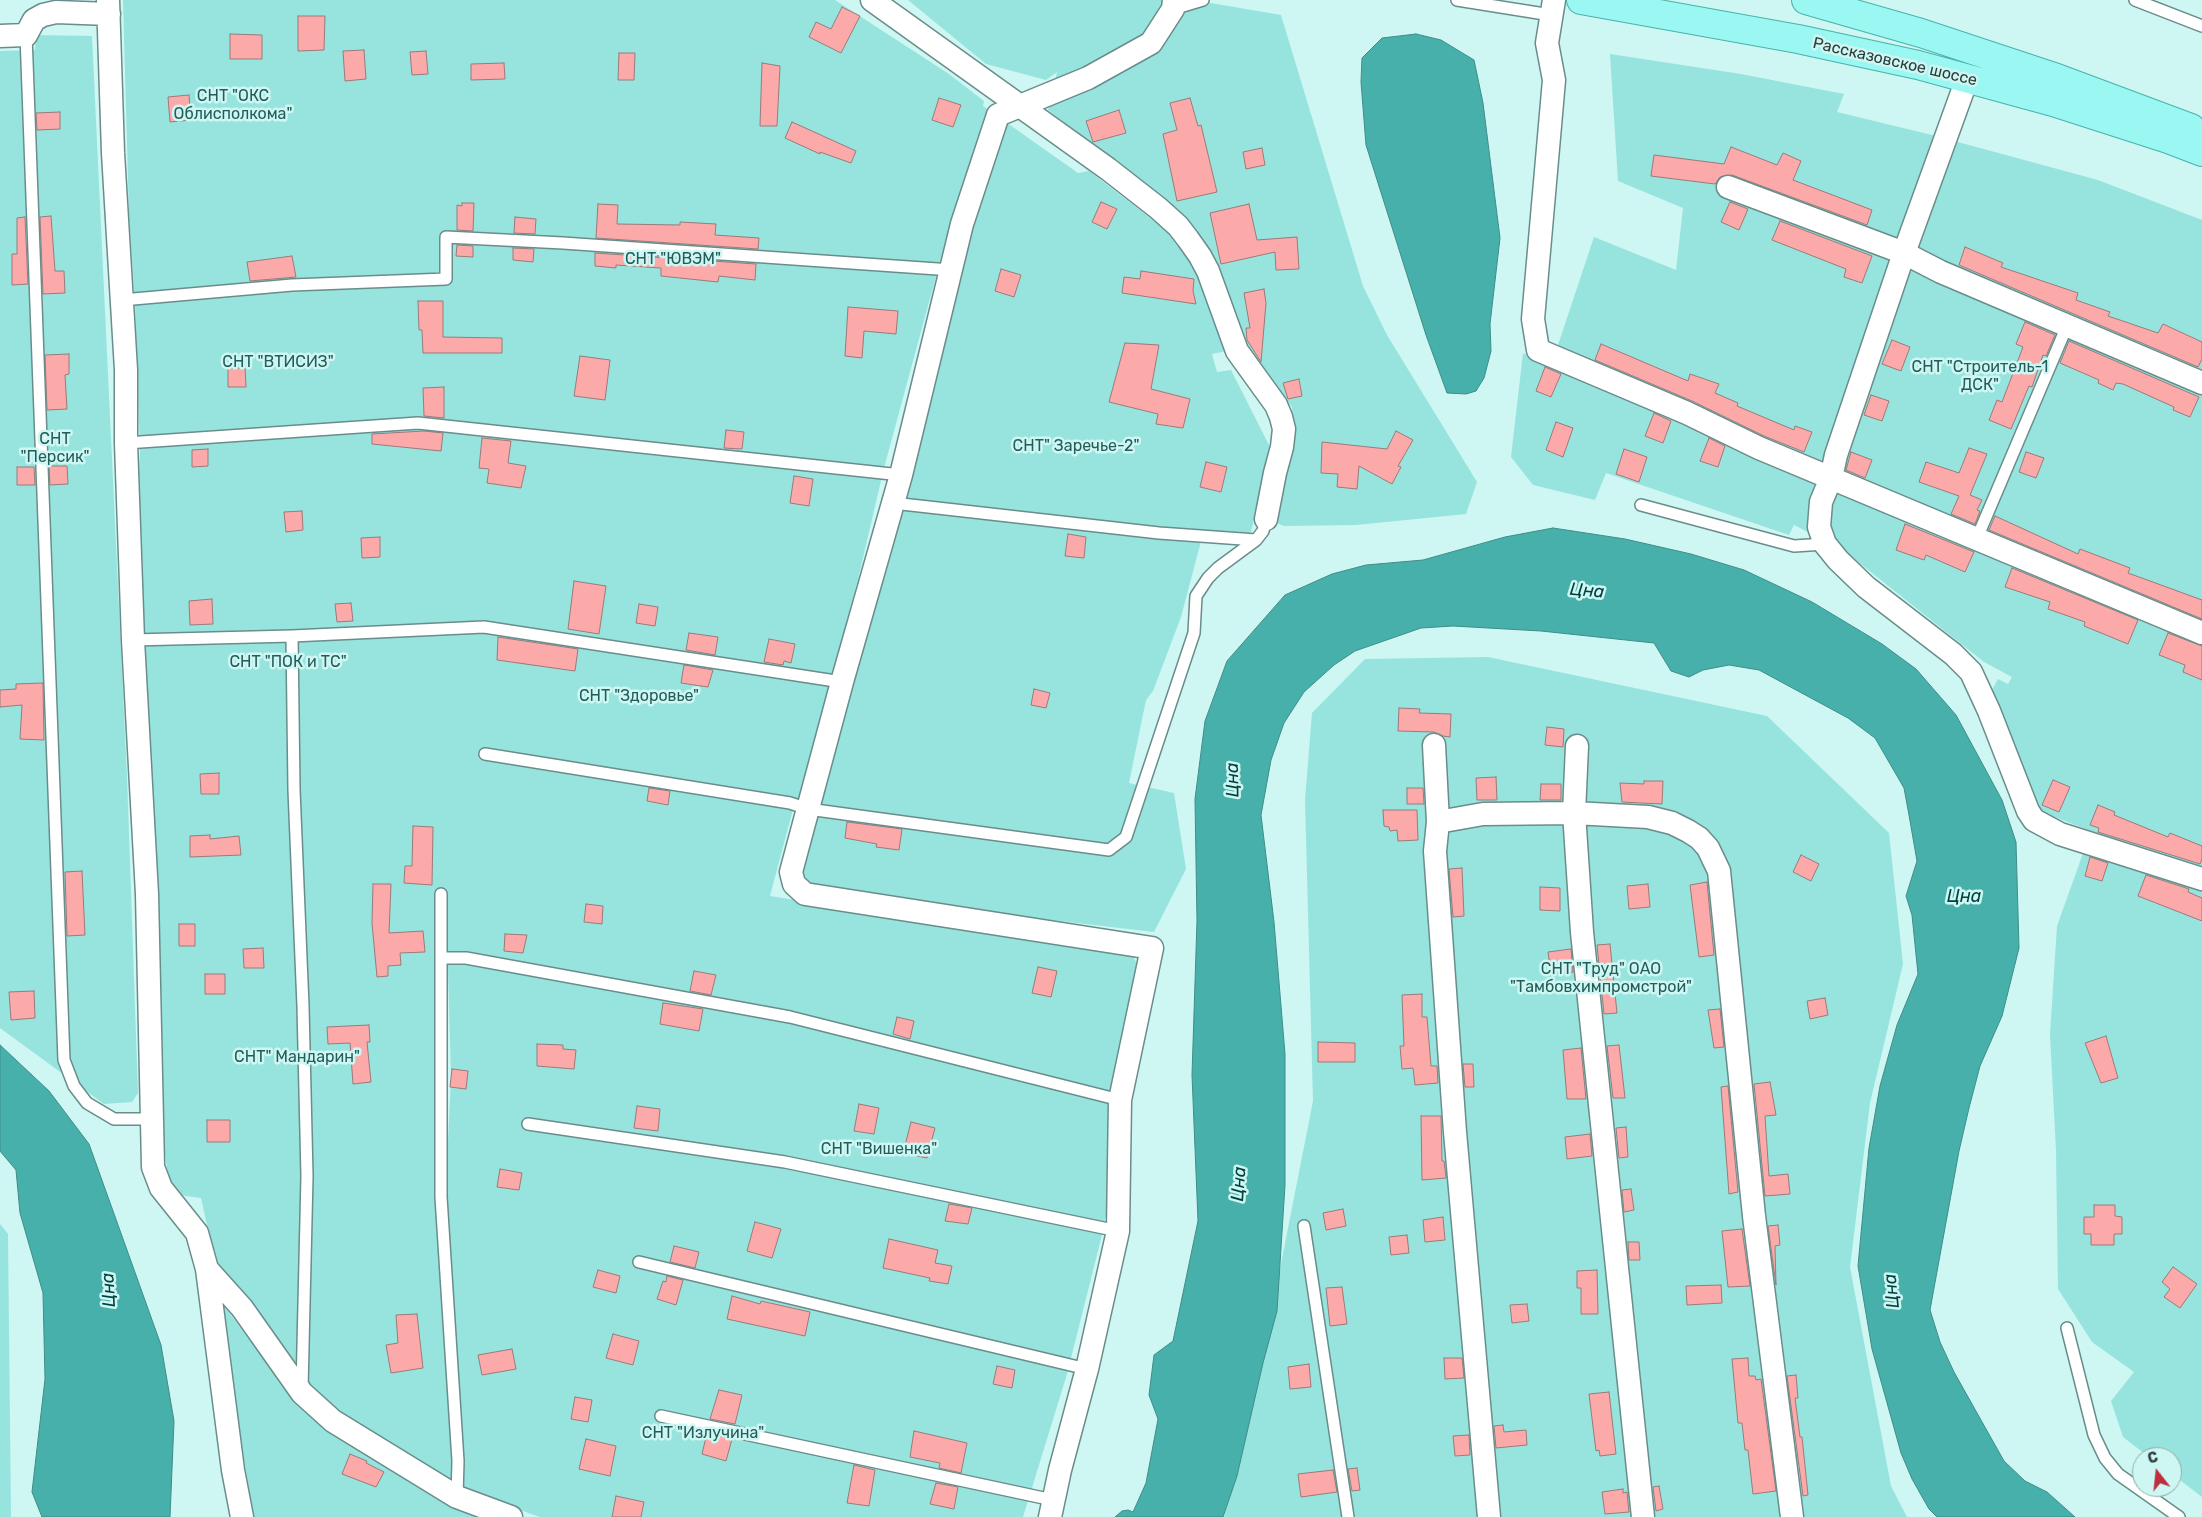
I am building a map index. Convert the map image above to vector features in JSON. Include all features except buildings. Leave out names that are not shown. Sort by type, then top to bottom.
[{"type":"main road","name":"Рассказовское шоссе","points":[[1580,0],[1798,39],[1918,65],[2053,102],[2168,139],[2202,152]]},
{"type":"main road","name":"Рассказовское шоссе","points":[[1806,0],[1930,36],[2057,78],[2202,132]]},
{"type":"street","points":[[872,0],[1158,208],[1178,226],[1200,256],[1237,351],[1276,405],[1284,429],[1282,447],[1266,519]]},
{"type":"street","points":[[1052,1508],[1087,1369],[1118,1231],[1120,1100],[1152,948],[805,894],[794,884],[791,872],[842,682],[901,476],[962,224],[998,115],[1088,78],[1151,43],[1174,5]]},
{"type":"street","points":[[0,36],[26,35],[34,20],[43,15],[109,7],[113,153],[126,370],[126,443],[133,640],[147,894],[153,1167],[161,1188],[197,1233],[207,1269],[233,1470],[242,1517]]},
{"type":"street","points":[[1553,7],[1547,43],[1554,80],[1533,319],[1538,350],[1687,413],[1759,448],[2202,633]]},
{"type":"street","points":[[1967,79],[1904,253],[1836,455],[1831,478],[1821,502],[1819,527],[1825,544],[1838,560],[1866,587],[1953,654],[1970,672],[1989,711],[2028,811],[2034,820],[2060,834],[2202,879]]},
{"type":"street","points":[[1728,187],[1904,253],[1941,272],[2202,383]]},
{"type":"street","points":[[1434,744],[1438,822],[1435,852],[1455,1142],[1489,1517]]},
{"type":"street","points":[[1577,746],[1574,813],[1582,932],[1643,1517]]},
{"type":"street","points":[[1438,822],[1483,814],[1574,813],[1648,817],[1672,823],[1688,831],[1699,838],[1708,848],[1719,871],[1754,1216],[1792,1517]]},
{"type":"street","points":[[207,1269],[242,1308],[302,1393],[332,1421],[458,1498],[511,1517]]},
{"type":"lane","points":[[1174,5],[1203,0]]},
{"type":"lane","points":[[1457,0],[1553,7]]},
{"type":"lane","points":[[2135,0],[2202,26]]},
{"type":"lane","points":[[26,35],[64,1060],[74,1086],[86,1103],[114,1120],[151,1119]]},
{"type":"lane","points":[[122,300],[292,286],[446,279],[446,237],[563,243],[952,270]]},
{"type":"lane","points":[[1977,538],[2067,326]]},
{"type":"lane","points":[[126,443],[418,423],[901,476]]},
{"type":"lane","points":[[893,503],[1159,533],[1256,540]]},
{"type":"lane","points":[[1641,505],[1794,546],[1825,544]]},
{"type":"lane","points":[[485,754],[790,803],[808,809],[1110,850],[1126,836],[1194,633],[1196,596],[1208,578],[1218,568],[1256,540],[1263,531],[1266,519]]},
{"type":"lane","points":[[133,640],[292,636],[484,627],[842,682]]},
{"type":"lane","points":[[292,636],[294,790],[303,1006],[307,1167],[302,1393]]},
{"type":"lane","points":[[441,894],[441,1197],[458,1461],[458,1498]]},
{"type":"lane","points":[[442,958],[466,958],[790,1017],[1120,1100]]},
{"type":"lane","points":[[528,1124],[785,1162],[1118,1231]]},
{"type":"lane","points":[[1304,1226],[1348,1517]]},
{"type":"lane","points":[[639,1262],[1087,1369]]},
{"type":"lane","points":[[2067,1328],[2094,1435],[2105,1458],[2118,1474],[2180,1517]]},
{"type":"lane","points":[[661,1416],[1052,1508]]},
{"type":"green space","points":[[123,0],[835,0],[949,74],[984,101],[983,106],[1078,173],[1089,171],[1166,230],[1185,255],[1206,246],[1144,184],[1048,110],[1057,72],[1046,80],[986,64],[908,0],[1193,0],[1281,15],[1363,286],[1387,335],[1477,482],[1466,514],[1356,525],[1284,526],[1272,521],[1293,445],[1292,407],[1246,347],[1212,354],[1217,372],[1231,370],[1271,449],[1251,532],[1243,537],[1203,534],[1181,617],[1153,691],[1146,700],[1129,783],[1174,793],[1186,869],[1154,932],[812,892],[800,874],[971,239],[948,232],[884,468],[858,579],[799,799],[796,798],[770,896],[1119,951],[1133,956],[1138,966],[1117,1164],[1101,1239],[1067,1374],[1023,1517],[540,1517],[468,1492],[307,1393],[215,1261],[201,1198],[171,1194],[163,1142],[137,516],[140,450],[135,306],[129,215]],"holes":[[[434,968],[448,969],[451,1078],[445,1205],[435,1202]]]},
{"type":"green space","name":"СНТ \"Персик\"","points":[[36,35],[92,36],[127,777],[138,1093],[132,1102],[104,1104],[0,1028],[0,51],[35,50]]},
{"type":"green space","name":"СНТ \"Строитель-1 ДСК\"","points":[[1610,54],[1741,74],[1844,94],[1837,112],[1932,135],[2098,180],[2202,220],[2202,1497],[2182,1482],[2182,1447],[2136,1447],[2123,1437],[2111,1401],[2134,1372],[2092,1342],[2058,1289],[2056,1151],[2050,1034],[2057,926],[2091,831],[2039,811],[1989,695],[1998,679],[2008,684],[2012,677],[1984,662],[1843,550],[1794,525],[1789,535],[1606,473],[1595,500],[1533,485],[1511,457],[1523,353],[1553,368],[1556,351],[1594,237],[1676,270],[1683,208],[1618,181]]},
{"type":"green space","name":"СНТ \"Труд\" ОАО \"Тамбовхимпромстрой\"","points":[[1488,657],[1767,716],[1889,833],[1903,964],[1870,1103],[1850,1267],[1891,1486],[1907,1517],[1224,1517],[1255,1396],[1313,1101],[1305,800],[1312,713],[1365,659]]},
{"type":"green space","points":[[0,1224],[8,1234],[11,1517],[0,1517]]},
{"type":"green space","points":[[215,1294],[287,1390],[324,1429],[450,1507],[483,1517],[254,1517]]},
{"type":"water","points":[[1416,34],[1441,40],[1474,60],[1483,103],[1500,238],[1490,324],[1491,351],[1484,378],[1476,391],[1466,394],[1447,393],[1426,335],[1366,145],[1361,82],[1362,58],[1382,38]]},
{"type":"water","name":"Цна","points":[[1553,528],[1625,539],[1691,554],[1744,570],[1812,602],[1882,644],[1916,669],[1956,715],[2002,800],[2016,842],[2019,948],[2002,1016],[1980,1066],[1969,1108],[1959,1151],[1930,1310],[1940,1342],[1954,1372],[2004,1461],[2025,1481],[2047,1492],[2075,1517],[1937,1517],[1929,1509],[1912,1479],[1901,1453],[1872,1349],[1858,1266],[1869,1148],[1880,1086],[1897,1025],[1918,974],[1912,915],[1906,896],[1917,861],[1909,815],[1904,788],[1875,738],[1848,718],[1759,670],[1729,665],[1703,670],[1689,677],[1671,671],[1654,643],[1541,631],[1453,626],[1421,628],[1355,651],[1334,665],[1304,692],[1284,723],[1271,760],[1261,815],[1274,922],[1285,1054],[1285,1185],[1277,1311],[1237,1476],[1223,1517],[1115,1517],[1122,1511],[1128,1510],[1133,1512],[1146,1483],[1158,1419],[1149,1395],[1154,1355],[1173,1341],[1198,1221],[1192,1075],[1197,921],[1195,799],[1205,721],[1227,661],[1285,595],[1332,574],[1366,565],[1423,560],[1505,537]]},
{"type":"water","name":"Цна","points":[[0,1045],[49,1091],[89,1144],[161,1345],[174,1421],[170,1517],[42,1517],[32,1492],[45,1379],[43,1293],[20,1213],[16,1170],[0,1151]]},
{"type":"park label","name":"СНТ \"ОКС Облисполкома\"","points":[[233,105]]},
{"type":"park label","name":"СНТ \"ЮВЭМ\"","points":[[673,259]]},
{"type":"park label","name":"СНТ \"ВТИСИЗ\"","points":[[278,362]]},
{"type":"park label","name":"СНТ\" Заречье-2\"","points":[[1076,446]]},
{"type":"park label","name":"СНТ \"ПОК и ТС\"","points":[[288,662]]},
{"type":"park label","name":"СНТ \"Здоровье\"","points":[[639,696]]},
{"type":"park label","name":"СНТ\" Мандарин\"","points":[[297,1057]]},
{"type":"park label","name":"СНТ \"Вишенка\"","points":[[879,1149]]},
{"type":"park label","name":"СНТ \"Излучина\"","points":[[703,1433]]}]
